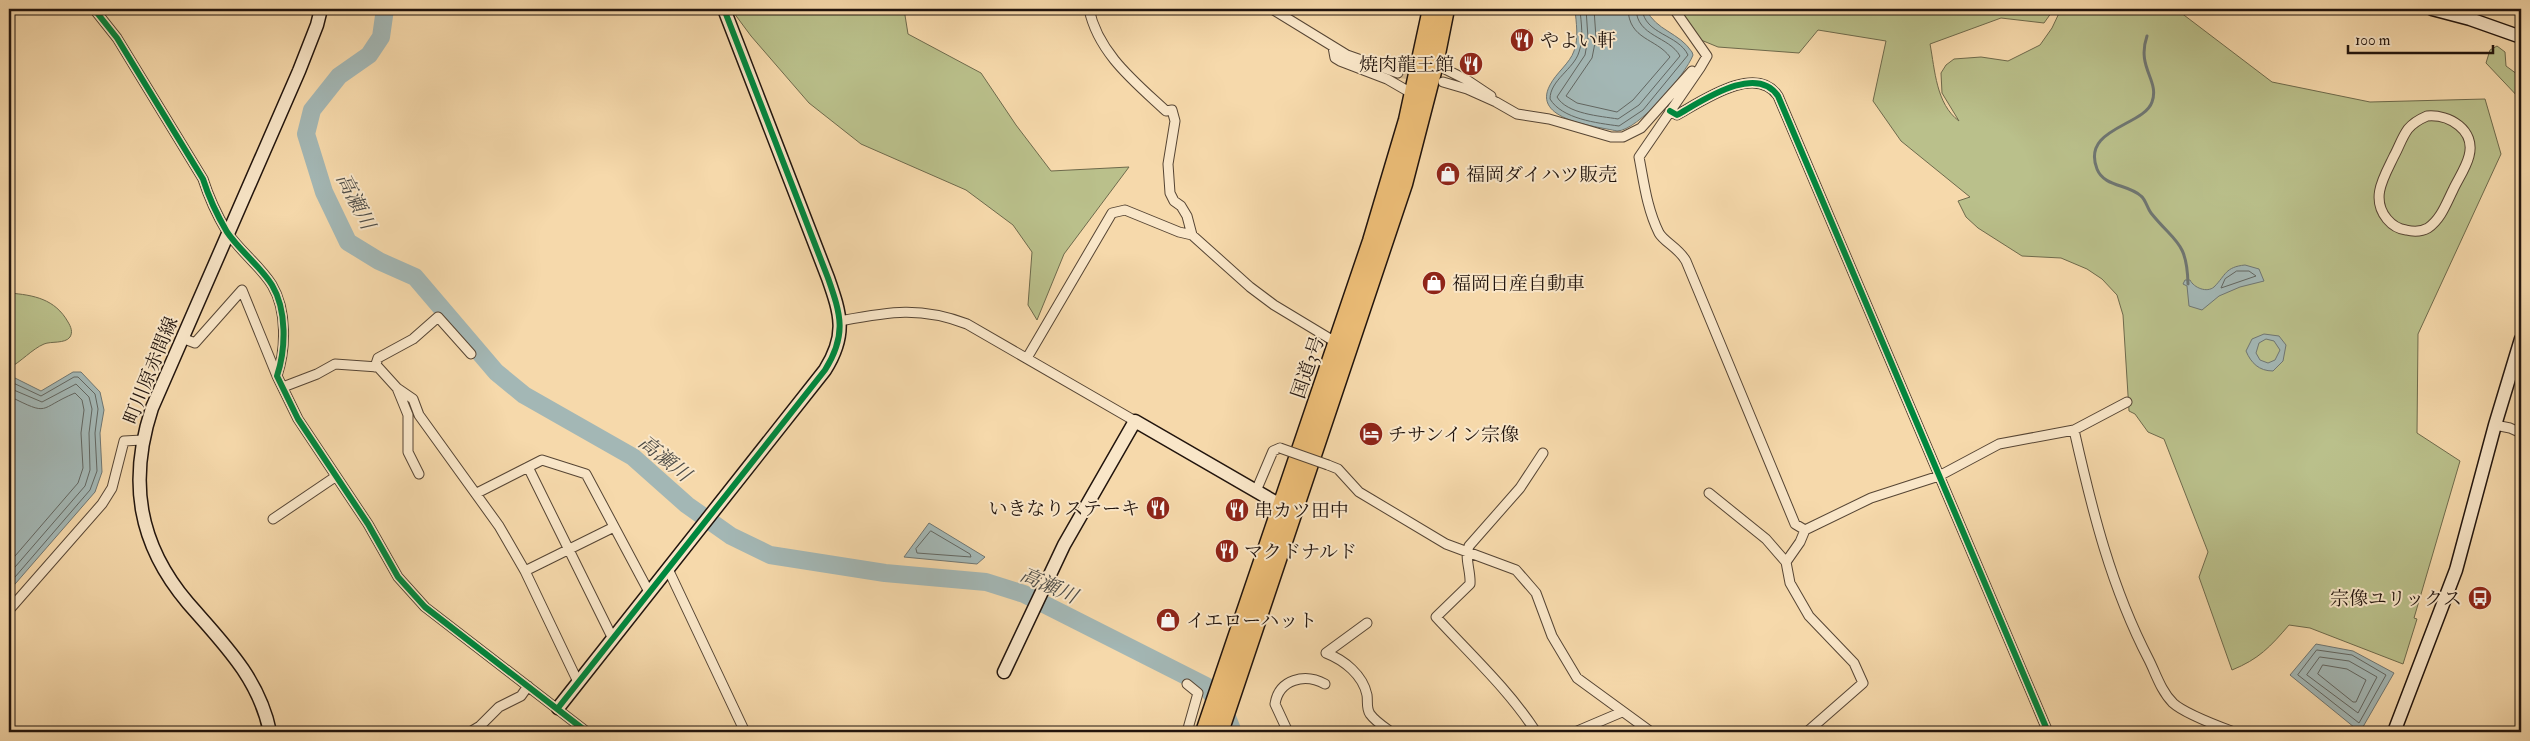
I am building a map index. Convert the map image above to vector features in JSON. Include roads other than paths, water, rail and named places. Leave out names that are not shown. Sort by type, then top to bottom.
[{"type":"highway","name":"国道3号","points":[[1215,732],[1210,716],[1370,241],[1413,94],[1430,9]]},
{"type":"highway","name":"国道3号","points":[[1215,732],[1231,698],[1404,184],[1435,64],[1446,9]]},
{"type":"street","points":[[94,9],[116,38],[203,179],[209,197],[228,233],[271,285],[277,297],[283,325],[280,366],[277,376]]},
{"type":"street","name":"町川原赤間線","points":[[270,732],[251,680],[230,649],[177,589],[154,552],[144,522],[139,491],[142,440],[152,408],[306,53],[320,9]]},
{"type":"street","points":[[558,708],[612,637],[825,370],[837,346],[840,321],[828,278],[724,9]]},
{"type":"street","points":[[1089,9],[1096,34],[1106,51],[1166,111],[1172,110],[1175,121],[1168,164],[1170,193],[1174,201],[1181,206],[1187,216],[1192,235]]},
{"type":"street","points":[[1272,9],[1347,55],[1398,73]]},
{"type":"street","points":[[1674,9],[1707,56],[1639,157],[1649,207],[1660,235],[1680,251],[1686,261],[1795,524],[1805,530]]},
{"type":"street","points":[[2432,9],[2470,18],[2521,37]]},
{"type":"street","points":[[1334,47],[1335,58],[1340,61],[1387,79],[1413,94]]},
{"type":"street","points":[[1435,64],[1484,90],[1496,102]]},
{"type":"street","points":[[1443,82],[1467,89],[1517,114],[1549,119],[1611,137],[1623,136],[1641,128],[1692,71],[1700,68]]},
{"type":"street","points":[[1670,112],[1677,115],[1734,86],[1760,83],[1774,89],[2048,732]]},
{"type":"street","points":[[2427,116],[2442,116],[2462,128],[2469,142],[2466,164],[2439,217],[2427,229],[2415,232],[2402,230],[2393,225],[2382,212],[2378,196],[2382,181],[2406,132],[2418,120],[2427,116]]},
{"type":"street","points":[[1027,358],[1112,213],[1125,210],[1179,232],[1192,235],[1250,287],[1337,343]]},
{"type":"street","points":[[182,338],[195,343],[242,290],[277,376],[298,419],[368,524],[403,583],[425,606],[587,732]]},
{"type":"street","points":[[840,321],[886,312],[916,311],[939,315],[966,324],[1282,506]]},
{"type":"street","points":[[375,367],[378,358],[413,339],[438,317],[471,354]]},
{"type":"street","points":[[2394,732],[2456,570],[2495,425],[2521,339]]},
{"type":"street","points":[[283,387],[317,374],[335,364],[378,367],[397,388],[414,399],[419,415],[477,493],[524,571],[578,682]]},
{"type":"street","points":[[397,388],[408,415],[408,452],[419,474]]},
{"type":"street","points":[[1786,562],[1800,542],[1805,530],[1871,498],[1939,476],[1999,444],[2074,430],[2127,402]]},
{"type":"street","points":[[1004,672],[1064,545],[1135,421]]},
{"type":"street","points":[[2495,425],[2510,428],[2521,434]]},
{"type":"street","points":[[2074,430],[2092,510],[2107,561],[2129,622],[2157,680],[2173,703],[2205,720],[2234,732]]},
{"type":"street","points":[[9,610],[102,504],[112,488],[124,441],[142,440]]},
{"type":"street","points":[[1256,491],[1274,451],[1280,448],[1338,470],[1359,492],[1446,544],[1516,570],[1536,593],[1552,636],[1568,666],[1577,678],[1651,732]]},
{"type":"street","points":[[1536,732],[1526,716],[1502,688],[1436,617],[1470,584],[1466,553],[1469,546],[1520,488],[1543,453]]},
{"type":"street","points":[[477,493],[542,460],[586,474],[649,592]]},
{"type":"street","points":[[528,467],[612,637]]},
{"type":"street","points":[[273,518],[335,477]]},
{"type":"street","points":[[1709,493],[1766,539],[1786,562],[1790,583],[1809,616],[1854,663],[1863,683],[1808,732]]},
{"type":"street","points":[[524,571],[614,527]]},
{"type":"street","points":[[668,569],[745,732]]},
{"type":"street","points":[[1367,623],[1326,653],[1337,658],[1359,677],[1366,691],[1367,710],[1371,716],[1391,732]]},
{"type":"street","points":[[1288,732],[1275,704],[1281,689],[1290,681],[1313,678],[1324,684]]},
{"type":"street","points":[[1186,732],[1198,693],[1187,684]]},
{"type":"street","points":[[474,731],[499,707],[521,696],[528,686]]},
{"type":"street","points":[[1575,732],[1622,712]]},
{"type":"water","points":[[1575,9],[1646,9],[1656,22],[1687,45],[1692,52],[1693,55],[1689,64],[1660,100],[1637,122],[1626,129],[1617,131],[1581,123],[1557,114],[1549,106],[1547,97],[1550,85],[1569,60],[1576,46]]},
{"type":"water","points":[[2245,265],[2259,269],[2264,281],[2240,287],[2219,296],[2202,310],[2189,306],[2187,286],[2183,284],[2185,280],[2190,280],[2201,289],[2208,290],[2214,287],[2226,272]]},
{"type":"water","points":[[2264,334],[2279,336],[2286,345],[2283,361],[2273,371],[2264,370],[2256,366],[2250,359],[2246,351],[2252,339]],"holes":[[[2266,339],[2274,341],[2280,350],[2275,360],[2268,363],[2260,360],[2256,353],[2259,343]]]},
{"type":"water","points":[[73,372],[81,372],[100,392],[104,410],[100,433],[102,472],[95,492],[9,591],[9,375],[41,391]]},
{"type":"water","points":[[929,523],[985,557],[977,564],[904,557]]},
{"type":"water","points":[[2316,644],[2353,651],[2394,673],[2360,732],[2290,675]]},
{"type":"waterway","name":"高瀬川","points":[[385,9],[381,37],[369,55],[339,76],[312,110],[306,134],[324,192],[348,242],[379,261],[415,277],[496,372],[524,395],[633,457],[687,505],[731,536],[770,555],[885,573],[986,582],[1024,594],[1206,686],[1227,717],[1233,732]]},
{"type":"waterway","points":[[2147,36],[2144,57],[2153,87],[2152,102],[2147,110],[2138,117],[2105,136],[2098,145],[2094,155],[2100,175],[2141,196],[2151,213],[2178,244],[2185,259],[2188,284]]},
{"type":"tunnel","points":[[1398,73],[1420,77]]},
{"type":"place","name":"やよい軒","points":[[1522,40]]},
{"type":"place","name":"焼肉龍王館","points":[[1471,64]]},
{"type":"place","name":"福岡ダイハツ販売","points":[[1448,174]]},
{"type":"place","name":"福岡日産自動車","points":[[1434,283]]},
{"type":"place","name":"チサンイン宗像","points":[[1371,434]]},
{"type":"place","name":"いきなりステーキ","points":[[1158,508]]},
{"type":"place","name":"串カツ田中","points":[[1237,510]]},
{"type":"place","name":"マクドナルド","points":[[1227,551]]},
{"type":"place","name":"宗像ユリックス","points":[[2480,598]]},
{"type":"place","name":"イエローハット","points":[[1168,620]]}]
